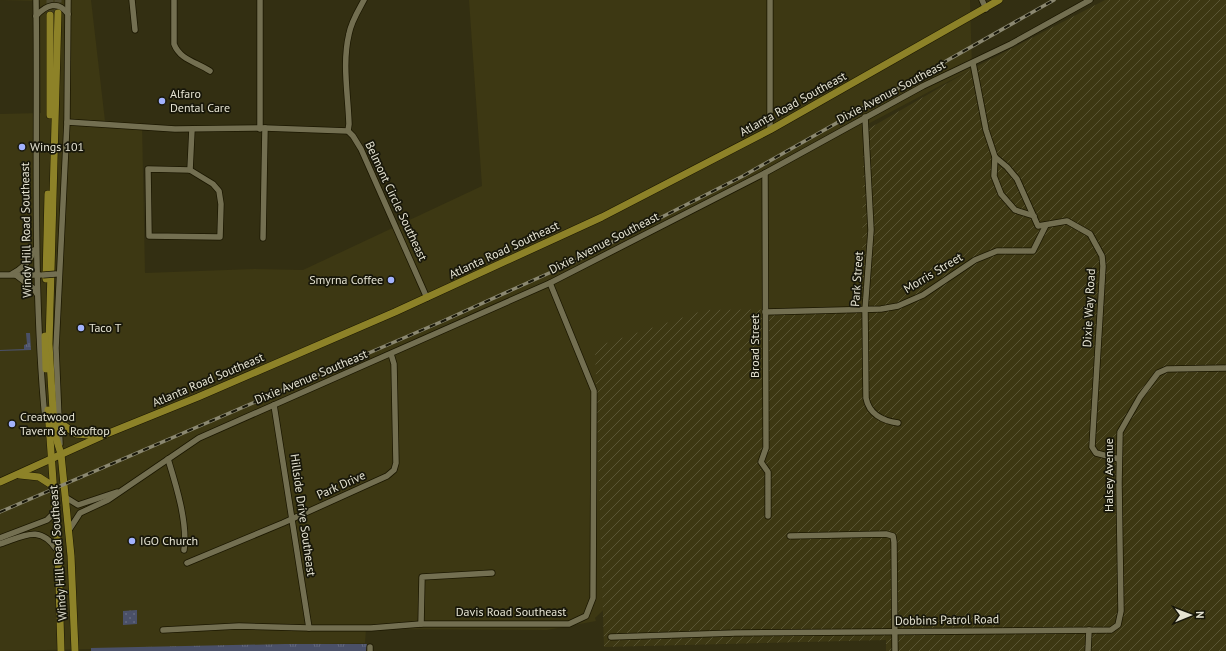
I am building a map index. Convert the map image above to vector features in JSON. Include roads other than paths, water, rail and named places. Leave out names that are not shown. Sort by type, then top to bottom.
[{"type":"main road","name":"Atlanta Road Southeast","points":[[0,482],[20,475],[61,454],[104,435],[198,397],[427,298],[602,217],[770,130],[999,0]]},
{"type":"main road","name":"Windy Hill Road Southeast","points":[[58,13],[49,344],[53,411],[56,438],[61,454],[69,530],[73,581],[75,651]]},
{"type":"main road","name":"Windy Hill Road Southeast","points":[[50,14],[51,109],[44,346],[58,551],[61,651]]},
{"type":"main road","points":[[58,422],[76,434],[85,436],[104,435]]},
{"type":"main road","points":[[20,475],[39,477],[53,486]]},
{"type":"street","name":"Windy Hill Road Southeast","points":[[36,0],[36,244],[40,275],[37,296],[42,386],[51,460]]},
{"type":"street","name":"Windy Hill Road Southeast","points":[[61,454],[58,422],[56,348],[58,274],[68,122],[68,0]]},
{"type":"street","points":[[132,0],[135,30]]},
{"type":"street","points":[[174,0],[174,44],[176,50],[185,59],[200,64],[210,71]]},
{"type":"street","points":[[260,0],[263,128],[263,238]]},
{"type":"street","points":[[68,122],[192,129],[263,128],[348,131],[350,124],[347,44],[353,22],[364,0]]},
{"type":"street","points":[[770,0],[770,130]]},
{"type":"street","points":[[982,0],[986,8]]},
{"type":"street","name":"Dixie Avenue Southeast","points":[[69,530],[80,513],[108,500],[199,438],[550,283],[764,174],[923,86],[1011,44],[1090,0]]},
{"type":"street","points":[[36,16],[45,6],[54,4],[64,8],[69,16]]},
{"type":"street","points":[[973,63],[986,130],[995,157],[994,176],[1001,194],[1015,210],[1034,216]]},
{"type":"street","name":"Park Street","points":[[865,117],[871,230],[865,310],[868,405],[876,415],[886,421],[898,423]]},
{"type":"street","points":[[190,170],[192,129]]},
{"type":"street","name":"Belmont Circle Southeast","points":[[348,131],[361,149],[427,298]]},
{"type":"street","points":[[995,157],[1007,167],[1017,179],[1038,226],[1046,225]]},
{"type":"street","points":[[148,169],[190,170],[202,176],[219,191],[221,204],[220,237],[149,236],[148,169]]},
{"type":"street","name":"Broad Street","points":[[764,174],[766,448],[761,462],[768,472],[768,516]]},
{"type":"street","name":"Dixie Way Road","points":[[1046,225],[1067,221],[1090,234],[1102,256],[1092,447],[1096,453],[1119,459]]},
{"type":"street","name":"Morris Street","points":[[765,312],[881,309],[910,301],[924,295],[975,260],[997,251],[1033,251],[1046,225]]},
{"type":"street","points":[[13,275],[33,255],[36,244]]},
{"type":"street","points":[[0,275],[58,274]]},
{"type":"street","points":[[13,275],[34,289],[37,296]]},
{"type":"street","name":"Davis Road Southeast","points":[[163,630],[239,626],[371,628],[421,624],[569,624],[586,616],[593,598],[594,391],[550,283]]},
{"type":"street","name":"Park Drive","points":[[187,563],[292,519],[387,476],[394,470],[396,463],[394,364],[391,354]]},
{"type":"street","name":"Halsey Avenue","points":[[1111,630],[1118,625],[1121,611],[1120,432],[1140,397],[1158,374],[1167,369],[1226,368]]},
{"type":"street","name":"Hillside Drive Southeast","points":[[274,405],[309,628]]},
{"type":"street","points":[[168,459],[182,514],[186,541],[184,550]]},
{"type":"street","name":"Dixie Avenue Southeast","points":[[65,497],[74,504],[81,504],[123,490]]},
{"type":"street","points":[[0,538],[47,520],[55,512]]},
{"type":"street","points":[[0,544],[37,533],[49,539],[58,551]]},
{"type":"street","points":[[790,536],[886,534],[893,536],[896,632],[895,651]]},
{"type":"street","points":[[421,624],[422,577],[492,573]]},
{"type":"street","points":[[1088,651],[1089,630]]},
{"type":"street","name":"Dobbins Patrol Road","points":[[611,637],[782,632],[1111,630]]},
{"type":"tunnel","points":[[50,0],[50,15]]},
{"type":"tunnel","points":[[58,0],[58,13]]},
{"type":"railway","points":[[0,512],[443,321],[567,265],[743,176],[1054,0]]},
{"type":"place","name":"Alfaro Dental Care","points":[[162,101]]},
{"type":"place","name":"Wings 101","points":[[22,147]]},
{"type":"place","name":"Smyrna Coffee","points":[[391,280]]},
{"type":"place","name":"Taco T","points":[[81,328]]},
{"type":"place","name":"Creatwood Tavern & Rooftop","points":[[12,424]]},
{"type":"place","name":"IGO Church","points":[[132,541]]}]
